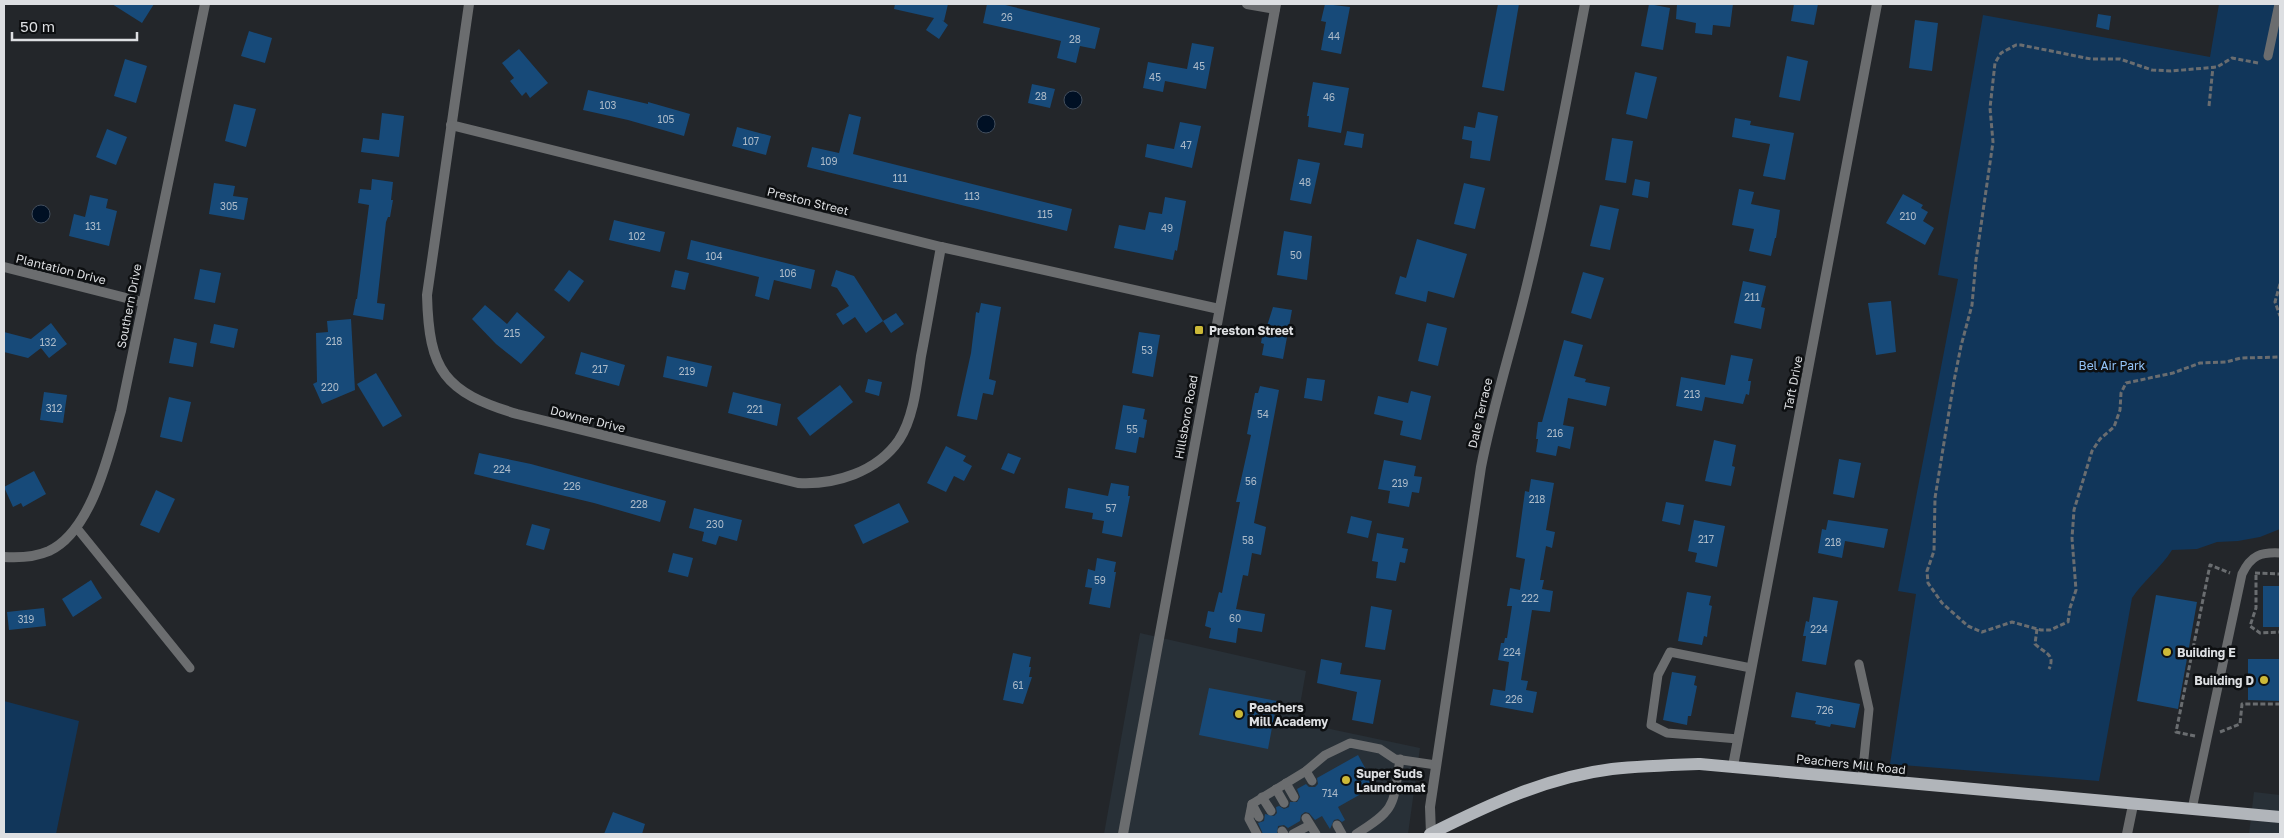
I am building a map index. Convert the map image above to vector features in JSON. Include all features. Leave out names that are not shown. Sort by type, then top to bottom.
[{"type":"main road","name":"Peachers Mill Road","points":[[1431,834],[1491,804],[1527,789],[1567,778],[1611,769],[1700,764],[2280,817]]},
{"type":"street","name":"Southern Drive","points":[[4,557],[28,557],[48,551],[63,542],[76,527],[103,473],[121,411],[205,4]]},
{"type":"street","name":"Downer Drive","points":[[469,4],[429,273],[428,319],[437,365],[449,380],[470,397],[492,407],[517,414],[798,483],[817,484],[833,482],[871,466],[898,440],[914,396],[941,247]]},
{"type":"street","points":[[1247,4],[1276,6]]},
{"type":"street","name":"Dale Terrace","points":[[1431,834],[1430,807],[1481,468],[1491,415],[1531,272],[1546,206],[1585,4]]},
{"type":"street","name":"Taft Drive","points":[[1733,766],[1877,4]]},
{"type":"street","name":"Hillsboro Road","points":[[1123,834],[1218,309],[1276,6]]},
{"type":"street","name":"Preston Street","points":[[451,126],[941,247],[1218,309]]},
{"type":"street","name":"Plantation Drive","points":[[4,267],[142,302]]},
{"type":"street","points":[[2127,834],[2133,805]]},
{"type":"lane","points":[[2268,56],[2278,4]]},
{"type":"lane","points":[[76,527],[190,668]]},
{"type":"lane","points":[[2192,810],[2242,574],[2246,564],[2257,555],[2262,553],[2280,553]]},
{"type":"lane","points":[[1738,739],[1667,733],[1651,725],[1658,675],[1670,652],[1752,668]]},
{"type":"lane","points":[[1859,664],[1869,709],[1862,778]]},
{"type":"lane","points":[[1257,834],[1248,819],[1252,804],[1306,771],[1325,754],[1350,742],[1380,749],[1395,759],[1436,765]]},
{"type":"lane","points":[[1356,834],[1376,822],[1391,807],[1400,759]]},
{"type":"lane","points":[[1306,771],[1312,781]]},
{"type":"lane","points":[[1286,783],[1294,797]]},
{"type":"lane","points":[[1276,789],[1284,803]]},
{"type":"lane","points":[[1262,797],[1270,811]]},
{"type":"lane","points":[[1252,804],[1259,817]]},
{"type":"lane","points":[[1296,831],[1308,821],[1316,834]]},
{"type":"lane","points":[[1337,825],[1342,834]]},
{"type":"path","points":[[2262,64],[2232,58],[2214,67],[2170,71],[2152,70],[2127,60],[2091,59],[2021,45],[2016,45],[2002,53],[1996,63],[1990,108],[1993,142],[1976,260],[1972,306],[1960,346],[1935,498],[1934,551],[1927,576],[1932,590],[1942,603],[1975,630],[1986,631],[2012,622],[2037,629],[2050,630],[2064,625],[2069,618],[2077,584],[2072,538],[2074,510],[2092,451],[2100,439],[2114,427],[2120,410],[2121,393],[2126,383],[2173,373],[2200,363],[2226,362],[2241,358],[2280,357]]},
{"type":"path","points":[[2209,106],[2214,67]]},
{"type":"path","points":[[2280,284],[2275,302],[2280,316]]},
{"type":"path","points":[[2256,574],[2256,608],[2250,626],[2260,633],[2280,632]]},
{"type":"path","points":[[2037,629],[2035,644],[2050,656],[2052,662],[2049,669]]},
{"type":"shaded area","points":[[1073,91],[1079,94],[1082,100],[1079,106],[1073,109],[1067,106],[1064,100],[1067,94]]},
{"type":"shaded area","points":[[982,115],[990,115],[995,120],[993,131],[982,133],[977,128],[977,120]]},
{"type":"shaded area","points":[[41,205],[47,208],[50,214],[47,220],[41,223],[35,220],[32,214],[35,208]]},
{"type":"shaded area","points":[[1140,633],[1306,671],[1297,722],[1420,748],[1408,834],[1104,834]]},
{"type":"shaded area","points":[[2254,792],[2280,795],[2280,834],[2249,834]]},
{"type":"green space","name":"Bel Air Park","points":[[2219,4],[2280,4],[2280,529],[2260,537],[2217,542],[2197,549],[2172,550],[2132,598],[2099,781],[1890,764],[1916,594],[1898,591],[1958,279],[1938,275],[1983,15],[2210,57]]},
{"type":"green space","points":[[4,701],[79,721],[56,834],[4,834]]},
{"type":"building","points":[[112,4],[154,4],[142,23]]},
{"type":"building","points":[[895,4],[948,4],[944,21],[942,20],[948,25],[939,39],[926,30],[934,18],[894,9]]},
{"type":"building","points":[[987,4],[1001,4],[1100,28],[1095,49],[1080,46],[1076,63],[1057,58],[1061,41],[983,23]]},
{"type":"building","points":[[1325,4],[1350,7],[1341,54],[1321,50],[1326,22],[1321,21]]},
{"type":"building","points":[[1498,4],[1519,4],[1504,91],[1482,87]]},
{"type":"building","points":[[1649,4],[1670,8],[1663,50],[1641,46]]},
{"type":"building","points":[[1677,4],[1733,4],[1730,27],[1713,25],[1712,35],[1695,33],[1696,23],[1676,19]]},
{"type":"building","points":[[1794,4],[1818,4],[1814,25],[1791,21]]},
{"type":"building","points":[[2098,14],[2111,16],[2109,30],[2096,27]]},
{"type":"building","points":[[1915,20],[1938,23],[1932,71],[1909,68]]},
{"type":"building","points":[[249,31],[272,38],[265,63],[241,56]]},
{"type":"building","points":[[1192,43],[1214,47],[1206,89],[1165,81],[1163,92],[1143,88],[1148,62],[1187,69]]},
{"type":"building","points":[[519,49],[548,83],[530,98],[526,92],[522,96],[510,81],[514,78],[502,63]]},
{"type":"building","points":[[1787,56],[1808,61],[1800,101],[1779,97]]},
{"type":"building","points":[[125,59],[147,66],[136,103],[114,96]]},
{"type":"building","points":[[1635,72],[1657,77],[1647,119],[1626,114]]},
{"type":"building","points":[[1313,82],[1349,88],[1341,133],[1308,127],[1309,116],[1307,116]]},
{"type":"building","points":[[1032,84],[1055,89],[1050,108],[1028,103]]},
{"type":"building","points":[[588,90],[648,104],[648,102],[690,114],[684,136],[628,120],[583,110]]},
{"type":"building","points":[[234,104],[256,109],[246,147],[225,141]]},
{"type":"building","points":[[1478,112],[1498,116],[1490,161],[1470,158],[1472,141],[1462,139],[1464,126],[1475,128]]},
{"type":"building","points":[[382,113],[404,116],[399,157],[361,152],[363,138],[379,140]]},
{"type":"building","points":[[849,114],[861,117],[853,154],[1072,209],[1067,231],[807,167],[812,147],[839,153]]},
{"type":"building","points":[[1735,118],[1751,121],[1750,125],[1794,133],[1785,180],[1763,176],[1770,144],[1732,137]]},
{"type":"building","points":[[1180,122],[1201,126],[1192,168],[1145,157],[1147,144],[1174,149]]},
{"type":"building","points":[[737,127],[771,136],[766,155],[732,146]]},
{"type":"building","points":[[107,129],[127,137],[116,165],[96,157]]},
{"type":"building","points":[[1347,131],[1364,134],[1362,148],[1344,145]]},
{"type":"building","points":[[1612,138],[1633,141],[1626,183],[1605,180]]},
{"type":"building","points":[[1298,159],[1320,163],[1311,204],[1290,200]]},
{"type":"building","points":[[372,179],[393,182],[391,200],[393,200],[390,217],[388,217],[386,222],[377,303],[385,304],[383,320],[353,315],[357,299],[369,205],[358,203],[360,189],[371,190]]},
{"type":"building","points":[[1635,179],[1650,182],[1648,198],[1632,195]]},
{"type":"building","points":[[214,183],[235,186],[233,196],[248,198],[244,220],[209,214]]},
{"type":"building","points":[[1464,183],[1485,188],[1475,229],[1454,224]]},
{"type":"building","points":[[1739,189],[1754,192],[1751,204],[1780,210],[1771,256],[1749,251],[1754,229],[1732,225]]},
{"type":"building","points":[[1903,194],[1923,205],[1921,208],[1928,212],[1923,221],[1934,228],[1925,245],[1886,223]]},
{"type":"building","points":[[90,195],[108,199],[106,208],[117,211],[109,246],[69,236],[74,214],[85,217]]},
{"type":"building","points":[[1165,197],[1186,201],[1177,251],[1175,250],[1173,260],[1114,248],[1119,225],[1145,230],[1149,212],[1162,214]]},
{"type":"building","points":[[1600,205],[1619,209],[1610,250],[1590,246]]},
{"type":"building","points":[[614,220],[665,232],[660,252],[609,240]]},
{"type":"building","points":[[1284,231],[1312,236],[1307,280],[1277,275]]},
{"type":"building","points":[[1417,239],[1467,254],[1454,298],[1428,291],[1426,302],[1395,294],[1400,276],[1406,278]]},
{"type":"building","points":[[691,240],[815,270],[811,289],[774,280],[769,300],[755,296],[759,277],[687,259]]},
{"type":"building","points":[[200,269],[221,273],[215,303],[194,299]]},
{"type":"building","points":[[569,270],[584,281],[569,302],[554,290]]},
{"type":"building","points":[[675,270],[689,273],[685,290],[671,287]]},
{"type":"building","points":[[836,270],[854,276],[883,321],[866,333],[855,317],[843,325],[836,314],[849,306],[837,288],[831,286]]},
{"type":"building","points":[[1583,272],[1604,278],[1591,319],[1571,313]]},
{"type":"building","points":[[1743,281],[1766,286],[1761,307],[1765,308],[1761,329],[1734,323]]},
{"type":"building","points":[[1891,301],[1896,352],[1876,355],[1868,303]]},
{"type":"building","points":[[981,303],[1001,307],[989,379],[996,381],[993,395],[983,393],[977,420],[957,416],[971,353],[976,312],[979,313]]},
{"type":"building","points":[[485,305],[507,324],[517,312],[545,337],[521,364],[496,344],[472,319]]},
{"type":"building","points":[[1273,307],[1292,310],[1283,359],[1262,355],[1264,344],[1261,343],[1264,325],[1267,326]]},
{"type":"building","points":[[896,313],[904,324],[891,333],[883,321]]},
{"type":"building","points":[[351,319],[355,390],[322,404],[313,384],[317,382],[316,333],[328,332],[327,321]]},
{"type":"building","points":[[51,323],[67,344],[49,358],[41,348],[28,358],[4,352],[4,332],[31,339]]},
{"type":"building","points":[[1427,323],[1447,328],[1438,366],[1418,361]]},
{"type":"building","points":[[214,324],[238,329],[234,348],[210,343]]},
{"type":"building","points":[[1139,332],[1160,335],[1153,377],[1132,373]]},
{"type":"building","points":[[174,338],[197,343],[193,367],[169,363]]},
{"type":"building","points":[[1564,340],[1583,345],[1574,376],[1586,379],[1585,382],[1610,387],[1606,406],[1568,398],[1563,425],[1574,427],[1570,449],[1558,446],[1556,456],[1536,452],[1538,439],[1536,439],[1538,422],[1542,422]]},
{"type":"building","points":[[581,352],[625,365],[619,386],[575,374]]},
{"type":"building","points":[[1731,355],[1753,359],[1748,381],[1751,381],[1749,395],[1746,394],[1743,404],[1705,397],[1702,411],[1676,406],[1681,377],[1725,385]]},
{"type":"building","points":[[667,356],[712,366],[707,387],[663,377]]},
{"type":"building","points":[[376,373],[402,416],[383,427],[357,384]]},
{"type":"building","points":[[1307,378],[1325,380],[1322,401],[1304,398]]},
{"type":"building","points":[[868,379],[882,382],[879,396],[865,392]]},
{"type":"building","points":[[840,385],[853,402],[810,436],[797,418]]},
{"type":"building","points":[[1260,386],[1279,390],[1254,523],[1266,527],[1261,555],[1252,553],[1248,576],[1243,575],[1236,609],[1265,614],[1262,632],[1238,628],[1236,643],[1209,638],[1211,628],[1205,626],[1208,611],[1214,612],[1219,592],[1222,593],[1240,502],[1236,502],[1251,435],[1247,434],[1255,393],[1258,393]]},
{"type":"building","points":[[1411,391],[1431,396],[1421,440],[1400,435],[1403,421],[1374,414],[1378,396],[1408,403]]},
{"type":"building","points":[[44,392],[67,395],[63,423],[40,420]]},
{"type":"building","points":[[733,392],[781,404],[777,426],[728,413]]},
{"type":"building","points":[[169,397],[191,402],[182,442],[160,437]]},
{"type":"building","points":[[1123,405],[1145,409],[1143,419],[1147,420],[1144,438],[1139,437],[1136,453],[1115,449]]},
{"type":"building","points":[[1714,440],[1736,445],[1732,466],[1735,467],[1731,486],[1705,481]]},
{"type":"building","points":[[946,446],[966,456],[963,461],[972,466],[964,481],[954,476],[946,492],[927,483]]},
{"type":"building","points":[[479,453],[531,464],[666,501],[660,522],[594,503],[474,474]]},
{"type":"building","points":[[1008,453],[1021,458],[1014,474],[1001,469]]},
{"type":"building","points":[[1839,459],[1861,463],[1854,498],[1833,494]]},
{"type":"building","points":[[1384,460],[1416,466],[1414,476],[1422,477],[1419,493],[1412,492],[1409,507],[1388,503],[1390,491],[1378,489]]},
{"type":"building","points":[[34,471],[46,494],[23,507],[21,503],[13,507],[4,487]]},
{"type":"building","points":[[1531,479],[1554,483],[1546,530],[1555,532],[1552,548],[1546,546],[1540,580],[1544,580],[1542,589],[1553,591],[1550,612],[1532,610],[1521,680],[1528,681],[1526,690],[1537,692],[1533,713],[1490,705],[1493,689],[1505,691],[1509,662],[1498,660],[1501,643],[1504,643],[1505,638],[1507,638],[1512,606],[1507,606],[1510,588],[1520,590],[1525,559],[1516,557],[1525,491],[1529,492]]},
{"type":"building","points":[[1111,483],[1129,486],[1128,496],[1130,496],[1122,537],[1102,533],[1104,521],[1092,519],[1093,513],[1065,508],[1068,488],[1108,496]]},
{"type":"building","points":[[156,490],[175,499],[159,533],[140,525]]},
{"type":"building","points":[[1666,502],[1684,505],[1680,525],[1662,521]]},
{"type":"building","points":[[899,503],[909,522],[863,544],[854,525]]},
{"type":"building","points":[[694,508],[742,520],[737,541],[719,536],[716,545],[702,541],[704,532],[689,528]]},
{"type":"building","points":[[1351,516],[1372,521],[1368,538],[1347,533]]},
{"type":"building","points":[[1694,520],[1725,526],[1717,567],[1695,562],[1697,553],[1688,551]]},
{"type":"building","points":[[1828,520],[1888,529],[1884,548],[1845,541],[1842,558],[1818,553],[1822,529],[1826,530]]},
{"type":"building","points":[[532,524],[550,529],[544,550],[526,545]]},
{"type":"building","points":[[1377,533],[1404,538],[1402,548],[1408,549],[1405,563],[1400,562],[1396,581],[1376,578],[1378,562],[1372,561]]},
{"type":"building","points":[[673,553],[693,558],[688,577],[668,572]]},
{"type":"building","points":[[1097,558],[1116,562],[1110,608],[1089,604],[1092,588],[1085,587],[1088,569],[1095,571]]},
{"type":"building","points":[[91,580],[102,598],[73,617],[62,599]]},
{"type":"building","points":[[2263,586],[2280,586],[2280,627],[2263,627]]},
{"type":"building","points":[[1687,592],[1711,596],[1709,605],[1712,606],[1707,637],[1704,636],[1702,645],[1678,641]]},
{"type":"building","name":"Building E","points":[[2156,595],[2197,602],[2178,709],[2137,701]]},
{"type":"building","points":[[1813,597],[1838,601],[1826,665],[1802,661],[1806,636],[1803,636],[1806,621],[1809,622]]},
{"type":"building","points":[[1371,606],[1392,610],[1385,650],[1365,647]]},
{"type":"building","points":[[44,608],[46,626],[9,630],[7,612]]},
{"type":"building","points":[[1013,653],[1031,657],[1029,677],[1032,677],[1023,704],[1003,700]]},
{"type":"building","points":[[1321,659],[1342,663],[1340,674],[1381,680],[1373,724],[1352,720],[1357,692],[1317,683]]},
{"type":"building","name":"Building D","points":[[2248,659],[2280,659],[2280,701],[2248,700]]},
{"type":"building","points":[[1672,672],[1696,676],[1694,685],[1697,686],[1691,716],[1688,716],[1687,725],[1663,720]]},
{"type":"building","name":"Peachers Mill Academy","points":[[1209,688],[1277,701],[1268,749],[1199,735]]},
{"type":"building","points":[[1796,692],[1860,704],[1855,728],[1831,724],[1830,727],[1815,724],[1816,721],[1791,717]]},
{"type":"building","points":[[1358,755],[1375,786],[1338,807],[1345,820],[1342,822],[1338,819],[1334,820],[1330,829],[1322,816],[1315,820],[1309,813],[1305,812],[1301,815],[1300,821],[1288,828],[1284,825],[1278,826],[1277,834],[1263,834],[1258,823],[1264,821],[1265,814],[1274,816],[1277,813],[1276,807],[1279,806],[1284,809],[1289,807],[1290,802],[1297,802],[1300,797],[1297,789],[1306,784],[1309,787],[1315,787],[1318,784],[1317,778]]},
{"type":"building","points":[[613,812],[645,824],[642,834],[604,834]]},
{"type":"place","name":"Preston Street","points":[[1199,330]]},
{"type":"place","name":"Building E","points":[[2167,652]]},
{"type":"place","name":"Building D","points":[[2264,680]]},
{"type":"place","name":"Peachers Mill Academy","points":[[1239,714]]},
{"type":"place","name":"Super Suds Laundromat","points":[[1346,780]]}]
